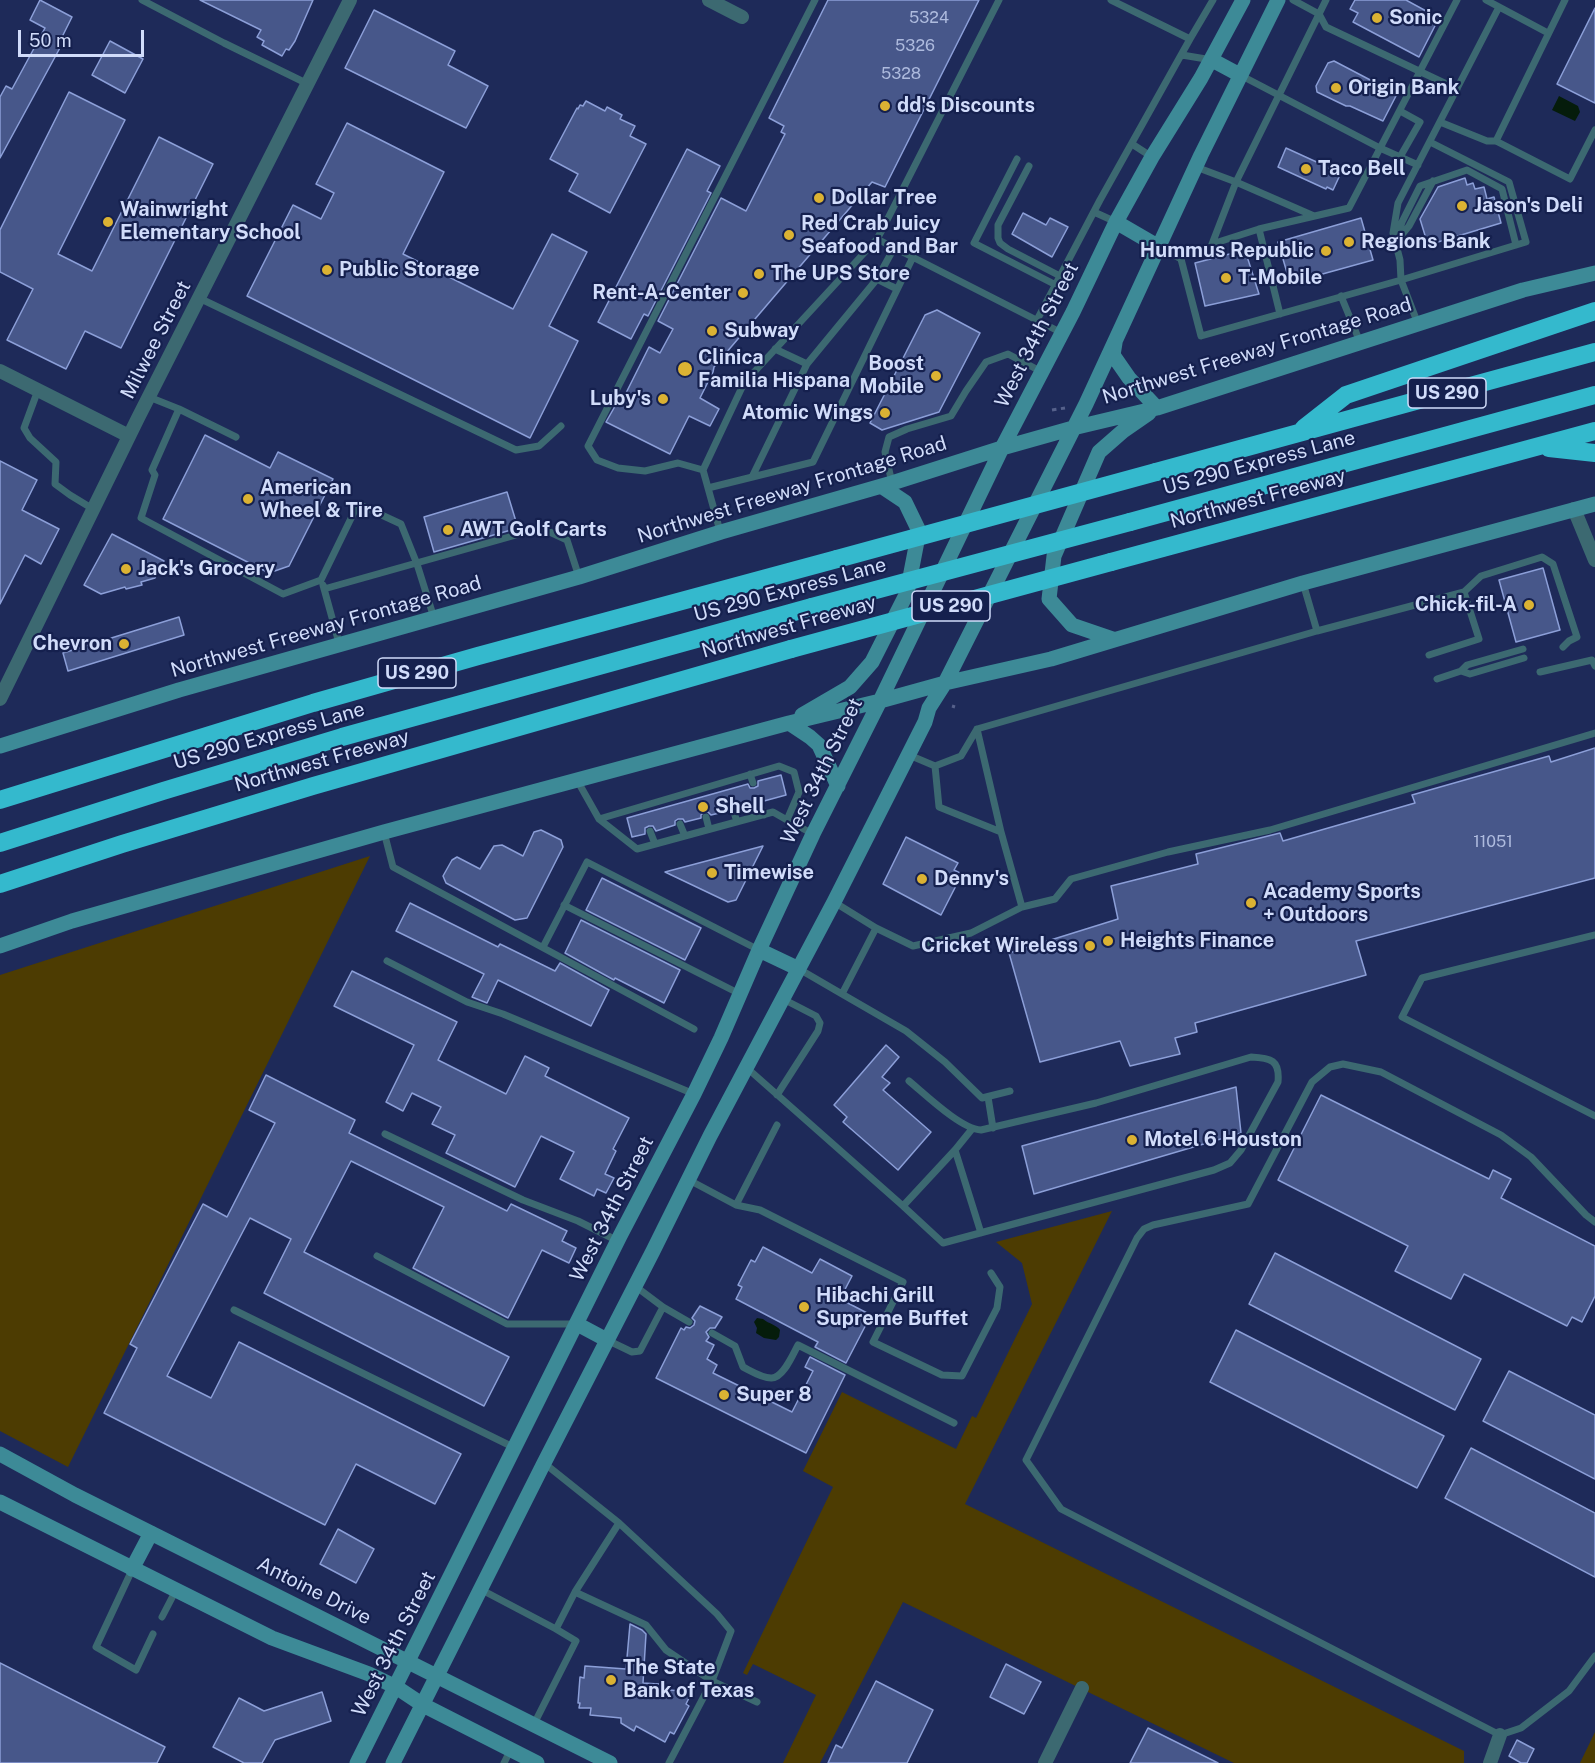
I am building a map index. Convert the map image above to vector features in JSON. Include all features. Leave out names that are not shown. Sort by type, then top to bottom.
[{"type":"highway","points":[[1298,433],[1346,395],[1595,311]]},
{"type":"highway","name":"US 290","points":[[0,800],[324,700],[478,656],[1595,352]]},
{"type":"highway","name":"US 290 Express Lane","points":[[0,843],[342,737],[1595,395]]},
{"type":"highway","name":"Northwest Freeway","points":[[0,884],[313,786],[791,649],[1595,431]]},
{"type":"highway","points":[[1538,447],[1595,453]]},
{"type":"main road","name":"West 34th Street","points":[[357,1763],[694,1094],[813,834],[1002,448],[1116,222],[1152,157],[1212,60],[1243,0]]},
{"type":"main road","points":[[393,1763],[607,1340],[834,902],[925,722],[929,708],[945,683],[1073,428],[1240,75],[1278,0]]},
{"type":"main road","points":[[1212,60],[1240,75]]},
{"type":"main road","points":[[1116,222],[1160,247]]},
{"type":"main road","name":"Northwest Freeway Frontage Road","points":[[0,746],[339,643],[579,577],[720,532],[887,485],[1002,448],[1157,408],[1523,290],[1595,273]]},
{"type":"main road","points":[[1113,639],[1072,625],[1049,599],[1054,556],[1099,452],[1123,431],[1157,408],[1129,378],[1113,355],[1116,339]]},
{"type":"main road","points":[[789,723],[850,687],[872,662],[907,593],[919,531],[905,502],[887,485]]},
{"type":"main road","points":[[0,946],[72,921],[384,832],[789,723],[945,683],[1051,659],[1303,583],[1595,504]]},
{"type":"main road","points":[[789,723],[810,736],[819,745],[838,786]]},
{"type":"main road","points":[[759,950],[799,969]]},
{"type":"main road","points":[[577,1324],[607,1340]]},
{"type":"main road","name":"Antoine Drive","points":[[0,1454],[75,1495],[610,1763]]},
{"type":"main road","points":[[0,1502],[272,1638],[369,1674],[396,1687],[507,1756],[537,1763]]},
{"type":"main road","points":[[132,1569],[151,1533]]},
{"type":"street","name":"Milwee Street","points":[[0,699],[129,436],[350,0]]},
{"type":"street","points":[[709,0],[742,17]]},
{"type":"street","points":[[0,371],[129,436]]},
{"type":"street","points":[[1574,509],[1595,560]]},
{"type":"street","points":[[1045,1763],[1082,1688]]},
{"type":"street","points":[[1490,1763],[1500,1735]]},
{"type":"lane","points":[[142,0],[308,84]]},
{"type":"lane","points":[[703,470],[678,463],[645,471],[618,468],[597,459],[588,446],[815,0]]},
{"type":"lane","points":[[720,532],[703,470],[744,383],[877,239],[999,0]]},
{"type":"lane","points":[[1111,0],[1190,39]]},
{"type":"lane","points":[[1038,320],[1094,212],[1213,0]]},
{"type":"lane","points":[[1293,0],[1319,14],[1326,27],[1457,89]]},
{"type":"lane","points":[[1326,0],[1236,182],[1212,244],[1259,229],[1349,208],[1457,0]]},
{"type":"lane","points":[[1486,0],[1548,33]]},
{"type":"lane","points":[[1496,141],[1564,0]]},
{"type":"lane","points":[[1418,324],[1401,280],[1400,260],[1393,233],[1398,203],[1499,7]]},
{"type":"lane","points":[[1182,55],[1212,60]]},
{"type":"lane","points":[[1240,75],[1380,148],[1418,165]]},
{"type":"lane","points":[[1400,111],[1420,122],[1400,157]]},
{"type":"lane","points":[[1440,122],[1487,141],[1496,141],[1570,179],[1595,130]]},
{"type":"lane","points":[[1160,247],[1181,259],[1201,336],[1526,242],[1509,182],[1430,142]]},
{"type":"lane","points":[[1132,144],[1152,157]]},
{"type":"lane","points":[[1017,159],[974,243],[1056,285]]},
{"type":"lane","points":[[996,254],[998,225],[1029,166]]},
{"type":"lane","points":[[1196,167],[1314,216]]},
{"type":"lane","points":[[1395,242],[1420,186],[1467,170],[1502,189],[1516,245]]},
{"type":"lane","points":[[1413,174],[1424,180],[1433,181]]},
{"type":"lane","points":[[1094,212],[1116,222]]},
{"type":"lane","points":[[1259,229],[1280,314]]},
{"type":"lane","points":[[998,238],[1000,243],[1008,249],[1060,276]]},
{"type":"lane","points":[[877,239],[1062,333]]},
{"type":"lane","points":[[752,477],[807,364],[877,279],[894,248]]},
{"type":"lane","points":[[708,488],[813,462],[913,257]]},
{"type":"lane","points":[[877,279],[897,289]]},
{"type":"lane","points":[[1341,296],[1360,342]]},
{"type":"lane","points":[[199,298],[516,450],[539,446],[561,426]]},
{"type":"lane","points":[[775,349],[807,364]]},
{"type":"lane","points":[[887,485],[885,452],[889,437],[907,429],[951,416],[986,362],[1008,354],[1042,372]]},
{"type":"lane","points":[[38,390],[24,428],[30,438],[56,462],[56,484],[93,509]]},
{"type":"lane","points":[[149,397],[236,437]]},
{"type":"lane","points":[[179,409],[152,470],[155,475],[141,518],[283,594],[321,580],[358,504],[401,524],[417,564],[434,618]]},
{"type":"lane","points":[[324,589],[541,528],[567,540],[579,577]]},
{"type":"lane","points":[[909,754],[935,766],[961,756],[977,729],[1317,631],[1464,592],[1481,576],[1542,557],[1552,564],[1577,637],[1566,644],[1561,638]]},
{"type":"lane","points":[[321,580],[339,643]]},
{"type":"lane","points":[[1303,583],[1317,631]]},
{"type":"lane","points":[[1429,654],[1479,639],[1464,592]]},
{"type":"lane","points":[[1437,679],[1461,671],[1467,665],[1522,649]]},
{"type":"lane","points":[[1461,671],[1470,674],[1524,658]]},
{"type":"lane","points":[[1540,672],[1592,660],[1595,666]]},
{"type":"lane","points":[[977,729],[1001,832],[1022,907]]},
{"type":"lane","points":[[834,902],[876,928],[913,946],[971,933],[1022,907],[1055,898],[1071,879],[1168,852],[1270,830],[1595,732]]},
{"type":"lane","points":[[599,819],[643,810],[697,794],[723,782],[779,766],[794,772],[799,792],[787,820]]},
{"type":"lane","points":[[935,766],[939,807],[1001,832]]},
{"type":"lane","points":[[750,774],[753,783]]},
{"type":"lane","points":[[577,780],[599,819],[637,849],[773,812],[813,834]]},
{"type":"lane","points":[[723,782],[726,790]]},
{"type":"lane","points":[[759,802],[764,814]]},
{"type":"lane","points":[[733,809],[737,822]]},
{"type":"lane","points":[[706,817],[709,829]]},
{"type":"lane","points":[[680,824],[685,836]]},
{"type":"lane","points":[[651,831],[655,844]]},
{"type":"lane","points":[[384,832],[393,867],[694,1029]]},
{"type":"lane","points":[[543,947],[587,862],[759,950]]},
{"type":"lane","points":[[564,905],[740,994]]},
{"type":"lane","points":[[842,994],[876,928]]},
{"type":"lane","points":[[1595,934],[1422,978],[1402,1017],[1595,1116]]},
{"type":"lane","points":[[387,961],[467,1002],[503,1014],[694,1094]]},
{"type":"lane","points":[[799,969],[906,1031],[945,1062],[982,1098],[1010,1091]]},
{"type":"lane","points":[[777,1095],[818,1030],[820,1023],[816,1016],[783,999]]},
{"type":"lane","points":[[747,1068],[944,1243],[1214,1170],[1230,1163],[1241,1150],[1278,1082],[1279,1070],[1273,1061],[1251,1057],[1096,1103],[981,1130],[972,1129],[961,1123],[909,1082]]},
{"type":"lane","points":[[1595,1222],[1531,1157],[1501,1135],[1381,1072],[1343,1064],[1330,1067],[1312,1082],[1248,1204],[1154,1225],[1144,1229],[1137,1238],[1026,1460],[1061,1509],[1500,1735],[1521,1728],[1569,1691],[1595,1656]]},
{"type":"lane","points":[[988,1096],[993,1128]]},
{"type":"lane","points":[[736,1205],[777,1125]]},
{"type":"lane","points":[[903,1206],[972,1129]]},
{"type":"lane","points":[[385,1134],[523,1200],[578,1221],[618,1241]]},
{"type":"lane","points":[[955,1150],[981,1233]]},
{"type":"lane","points":[[689,1180],[736,1205],[760,1210],[903,1282],[873,1342],[942,1375],[962,1376],[998,1308],[1000,1287],[991,1273]]},
{"type":"lane","points":[[377,1256],[507,1324],[577,1324]]},
{"type":"lane","points":[[635,1286],[663,1307],[689,1322]]},
{"type":"lane","points":[[607,1340],[632,1352],[640,1351],[663,1307]]},
{"type":"lane","points":[[234,1310],[515,1448]]},
{"type":"lane","points":[[712,1333],[735,1346],[743,1367],[769,1379],[776,1378],[785,1370],[798,1345],[954,1423]]},
{"type":"lane","points":[[544,1463],[619,1523],[717,1614],[731,1631],[712,1681],[669,1763]]},
{"type":"lane","points":[[556,1629],[575,1592],[619,1523]]},
{"type":"lane","points":[[132,1569],[96,1647],[136,1670],[153,1635]]},
{"type":"lane","points":[[480,1589],[576,1641],[534,1725]]},
{"type":"lane","points":[[162,1617],[176,1590]]},
{"type":"lane","points":[[575,1592],[646,1625],[666,1650],[712,1681],[757,1702]]},
{"type":"path","points":[[1053,410],[1067,408]]},
{"type":"shaded area","points":[[1559,96],[1578,106],[1580,112],[1575,121],[1552,110]]},
{"type":"shaded area","points":[[370,856],[68,1467],[0,1431],[0,975]]},
{"type":"shaded area","points":[[1112,1211],[965,1504],[1464,1751],[1464,1763],[1234,1763],[903,1602],[820,1763],[783,1763],[816,1695],[753,1664],[747,1675],[743,1673],[833,1487],[803,1471],[842,1392],[956,1449],[972,1416],[976,1418],[1032,1304],[1022,1263],[996,1242]]},
{"type":"shaded area","points":[[757,1318],[779,1328],[779,1337],[776,1340],[764,1338],[756,1333],[757,1328],[754,1322]]},
{"type":"shaded area","points":[[1595,1732],[1595,1763],[1580,1763]]},
{"type":"building","points":[[40,0],[72,17],[58,45],[61,46],[0,158],[0,97],[6,86],[12,89],[45,28],[30,20]]},
{"type":"building","points":[[200,0],[313,0],[295,41],[282,56],[262,45],[264,41],[257,37],[261,30]]},
{"type":"building","points":[[828,0],[979,0],[885,187],[872,182],[714,367],[700,398],[719,409],[710,426],[689,416],[670,454],[606,422],[622,394],[625,395],[649,347],[660,353],[673,329],[658,321],[721,198],[746,211],[785,134],[781,132],[784,126],[769,118]]},
{"type":"building","points":[[1355,0],[1406,0],[1439,18],[1419,57],[1353,22],[1358,13],[1350,9]]},
{"type":"building","points":[[1595,8],[1595,103],[1557,84]]},
{"type":"building","points":[[374,10],[455,51],[448,65],[488,86],[466,128],[345,68]]},
{"type":"building","points":[[110,41],[143,59],[125,93],[92,75]]},
{"type":"building","points":[[1334,61],[1397,94],[1383,121],[1317,92],[1316,86],[1328,63]]},
{"type":"building","points":[[69,92],[125,120],[58,254],[92,271],[159,137],[213,164],[121,348],[85,331],[66,369],[7,340],[33,289],[0,272],[0,230]]},
{"type":"building","points":[[586,101],[605,111],[607,107],[622,115],[620,119],[635,126],[630,136],[646,144],[610,213],[569,191],[578,174],[550,159],[577,108],[580,105],[583,106]]},
{"type":"building","points":[[347,123],[444,172],[403,254],[513,309],[552,234],[587,252],[549,326],[578,341],[530,438],[247,296],[293,205],[321,219],[334,193],[316,184]]},
{"type":"building","name":"Taco Bell","points":[[1286,148],[1340,175],[1333,190],[1278,167]]},
{"type":"building","points":[[687,149],[720,166],[707,191],[711,193],[648,316],[644,314],[631,339],[598,322]]},
{"type":"building","name":"Jason's Deli","points":[[1465,178],[1467,185],[1473,183],[1475,189],[1484,187],[1487,199],[1494,197],[1501,223],[1428,245],[1420,219],[1438,187]]},
{"type":"building","points":[[1023,213],[1046,225],[1050,218],[1068,227],[1052,257],[1012,234]]},
{"type":"building","points":[[1361,218],[1373,260],[1290,283],[1278,242]]},
{"type":"building","name":"T-Mobile","points":[[1245,250],[1259,294],[1205,306],[1195,263]]},
{"type":"building","points":[[937,310],[980,333],[939,412],[882,430],[870,423],[925,315]]},
{"type":"building","name":"American Wheel & Tire","points":[[205,435],[270,468],[278,452],[333,479],[289,566],[269,573],[163,519]]},
{"type":"building","points":[[0,461],[37,480],[22,510],[59,529],[41,564],[25,555],[0,604]]},
{"type":"building","points":[[507,492],[518,528],[434,552],[424,517]]},
{"type":"building","name":"Jack's Grocery","points":[[112,534],[164,561],[155,578],[141,582],[142,585],[101,594],[84,585]]},
{"type":"building","name":"Chick-fil-A","points":[[1543,568],[1560,630],[1516,642],[1499,580]]},
{"type":"building","name":"Chevron","points":[[179,617],[184,635],[68,671],[63,653]]},
{"type":"building","points":[[1595,748],[1595,878],[1356,941],[1366,975],[1195,1023],[1197,1032],[1175,1038],[1180,1054],[1130,1066],[1120,1041],[1040,1062],[1009,953],[1118,919],[1111,886],[1198,864],[1196,854],[1280,833],[1283,841],[1415,803],[1412,795],[1549,756],[1551,762]]},
{"type":"building","name":"Shell","points":[[781,775],[786,795],[764,801],[762,797],[758,797],[754,799],[754,804],[739,808],[732,804],[728,811],[711,815],[704,812],[701,818],[685,822],[683,819],[678,819],[675,825],[656,831],[653,826],[649,826],[645,828],[645,834],[632,837],[627,818],[748,784],[750,788],[754,788],[758,786],[758,781]]},
{"type":"building","points":[[541,830],[561,840],[563,847],[527,918],[515,920],[446,883],[443,876],[452,860],[457,857],[480,869],[494,846],[502,845],[523,856],[534,832]]},
{"type":"building","name":"Denny's","points":[[906,837],[958,863],[954,870],[962,874],[941,915],[883,884]]},
{"type":"building","name":"Timewise","points":[[763,846],[736,900],[728,902],[665,872]]},
{"type":"building","points":[[602,878],[701,928],[685,960],[586,910]]},
{"type":"building","points":[[410,903],[498,947],[500,944],[555,971],[560,963],[609,990],[591,1026],[498,980],[487,1003],[472,997],[484,974],[396,931]]},
{"type":"building","points":[[581,920],[680,970],[664,1003],[615,978],[614,980],[565,953]]},
{"type":"building","points":[[352,971],[457,1022],[438,1060],[506,1094],[525,1056],[549,1068],[545,1076],[629,1118],[613,1149],[616,1151],[605,1174],[614,1178],[606,1193],[597,1189],[594,1196],[560,1179],[574,1152],[541,1136],[515,1187],[446,1153],[455,1135],[432,1124],[441,1107],[412,1093],[403,1111],[386,1102],[414,1045],[334,1006]]},
{"type":"building","points":[[886,1045],[899,1057],[882,1077],[890,1083],[883,1090],[931,1132],[898,1170],[843,1122],[847,1117],[834,1105]]},
{"type":"building","points":[[266,1075],[355,1120],[349,1133],[507,1211],[511,1204],[567,1231],[562,1241],[576,1248],[569,1263],[542,1250],[508,1318],[413,1268],[444,1207],[351,1161],[304,1252],[509,1357],[484,1406],[264,1293],[291,1239],[250,1218],[167,1376],[211,1398],[239,1342],[461,1454],[435,1504],[356,1464],[325,1525],[104,1413],[137,1348],[130,1344],[203,1204],[227,1217],[275,1123],[249,1110]]},
{"type":"building","name":"Motel 6 Houston","points":[[1236,1087],[1241,1133],[1034,1194],[1022,1146]]},
{"type":"building","points":[[1321,1095],[1489,1179],[1493,1170],[1511,1179],[1501,1198],[1595,1246],[1595,1296],[1582,1322],[1572,1317],[1567,1326],[1464,1274],[1451,1299],[1395,1271],[1408,1246],[1278,1180]]},
{"type":"building","name":"Hibachi Grill Supreme Buffet","points":[[763,1247],[812,1273],[820,1259],[852,1276],[840,1299],[871,1315],[846,1363],[815,1347],[818,1342],[736,1299],[742,1287],[738,1285],[751,1260],[755,1262]]},
{"type":"building","points":[[1275,1253],[1481,1359],[1455,1410],[1249,1304]]},
{"type":"building","name":"Super 8","points":[[700,1306],[722,1317],[715,1328],[710,1328],[706,1332],[709,1337],[706,1341],[714,1345],[707,1359],[717,1365],[713,1373],[792,1412],[813,1371],[805,1367],[810,1357],[845,1375],[806,1453],[656,1378],[681,1328],[684,1330],[694,1325],[695,1321],[692,1318]]},
{"type":"building","points":[[1236,1330],[1444,1436],[1417,1488],[1210,1382]]},
{"type":"building","points":[[1509,1371],[1595,1415],[1595,1479],[1483,1421]]},
{"type":"building","points":[[1471,1448],[1595,1513],[1595,1577],[1445,1498]]},
{"type":"building","points":[[338,1529],[374,1549],[356,1583],[320,1564]]},
{"type":"building","name":"The State Bank of Texas","points":[[630,1624],[646,1634],[643,1683],[659,1684],[658,1689],[692,1692],[686,1704],[689,1706],[674,1734],[670,1732],[665,1742],[636,1726],[634,1731],[621,1723],[621,1718],[590,1715],[591,1708],[579,1708],[580,1677],[584,1678],[585,1666],[626,1669]]},
{"type":"building","points":[[0,1663],[165,1747],[157,1763],[0,1763]]},
{"type":"building","points":[[1006,1664],[1041,1682],[1024,1714],[990,1697]]},
{"type":"building","points":[[876,1681],[933,1710],[907,1763],[828,1763],[836,1745],[842,1748]]},
{"type":"building","points":[[322,1692],[331,1721],[275,1740],[262,1763],[244,1763],[213,1747],[239,1698],[264,1711]]},
{"type":"building","points":[[1148,1728],[1218,1763],[1130,1763]]},
{"type":"building","points":[[1517,1740],[1534,1749],[1527,1763],[1521,1763],[1509,1756]]},
{"type":"place","name":"Sonic","points":[[1377,18]]},
{"type":"place","name":"Origin Bank","points":[[1336,88]]},
{"type":"place","name":"dd's Discounts","points":[[885,106]]},
{"type":"place","name":"Taco Bell","points":[[1306,169]]},
{"type":"place","name":"Dollar Tree","points":[[819,198]]},
{"type":"place","name":"Jason's Deli","points":[[1462,206]]},
{"type":"place","name":"Wainwright Elementary School","points":[[108,222]]},
{"type":"place","name":"Red Crab Juicy Seafood and Bar","points":[[789,235]]},
{"type":"place","name":"Regions Bank","points":[[1349,242]]},
{"type":"place","name":"Hummus Republic","points":[[1326,251]]},
{"type":"place","name":"Public Storage","points":[[327,270]]},
{"type":"place","name":"The UPS Store","points":[[759,274]]},
{"type":"place","name":"T-Mobile","points":[[1226,278]]},
{"type":"place","name":"Rent-A-Center","points":[[743,293]]},
{"type":"place","name":"Subway","points":[[712,331]]},
{"type":"place","name":"Clinica Familia Hispana","points":[[685,369]]},
{"type":"place","name":"Boost Mobile","points":[[936,376]]},
{"type":"place","name":"Luby's","points":[[663,399]]},
{"type":"place","name":"Atomic Wings","points":[[885,413]]},
{"type":"place","name":"American Wheel & Tire","points":[[248,499]]},
{"type":"place","name":"AWT Golf Carts","points":[[448,530]]},
{"type":"place","name":"Jack's Grocery","points":[[126,569]]},
{"type":"place","name":"Chick-fil-A","points":[[1529,605]]},
{"type":"place","name":"Chevron","points":[[124,644]]},
{"type":"place","name":"Shell","points":[[703,807]]},
{"type":"place","name":"Timewise","points":[[712,873]]},
{"type":"place","name":"Denny's","points":[[922,879]]},
{"type":"place","name":"Academy Sports + Outdoors","points":[[1251,903]]},
{"type":"place","name":"Heights Finance","points":[[1108,941]]},
{"type":"place","name":"Cricket Wireless","points":[[1090,946]]},
{"type":"place","name":"Motel 6 Houston","points":[[1132,1140]]},
{"type":"place","name":"Hibachi Grill Supreme Buffet","points":[[804,1307]]},
{"type":"place","name":"Super 8","points":[[724,1395]]},
{"type":"place","name":"The State Bank of Texas","points":[[611,1680]]}]
